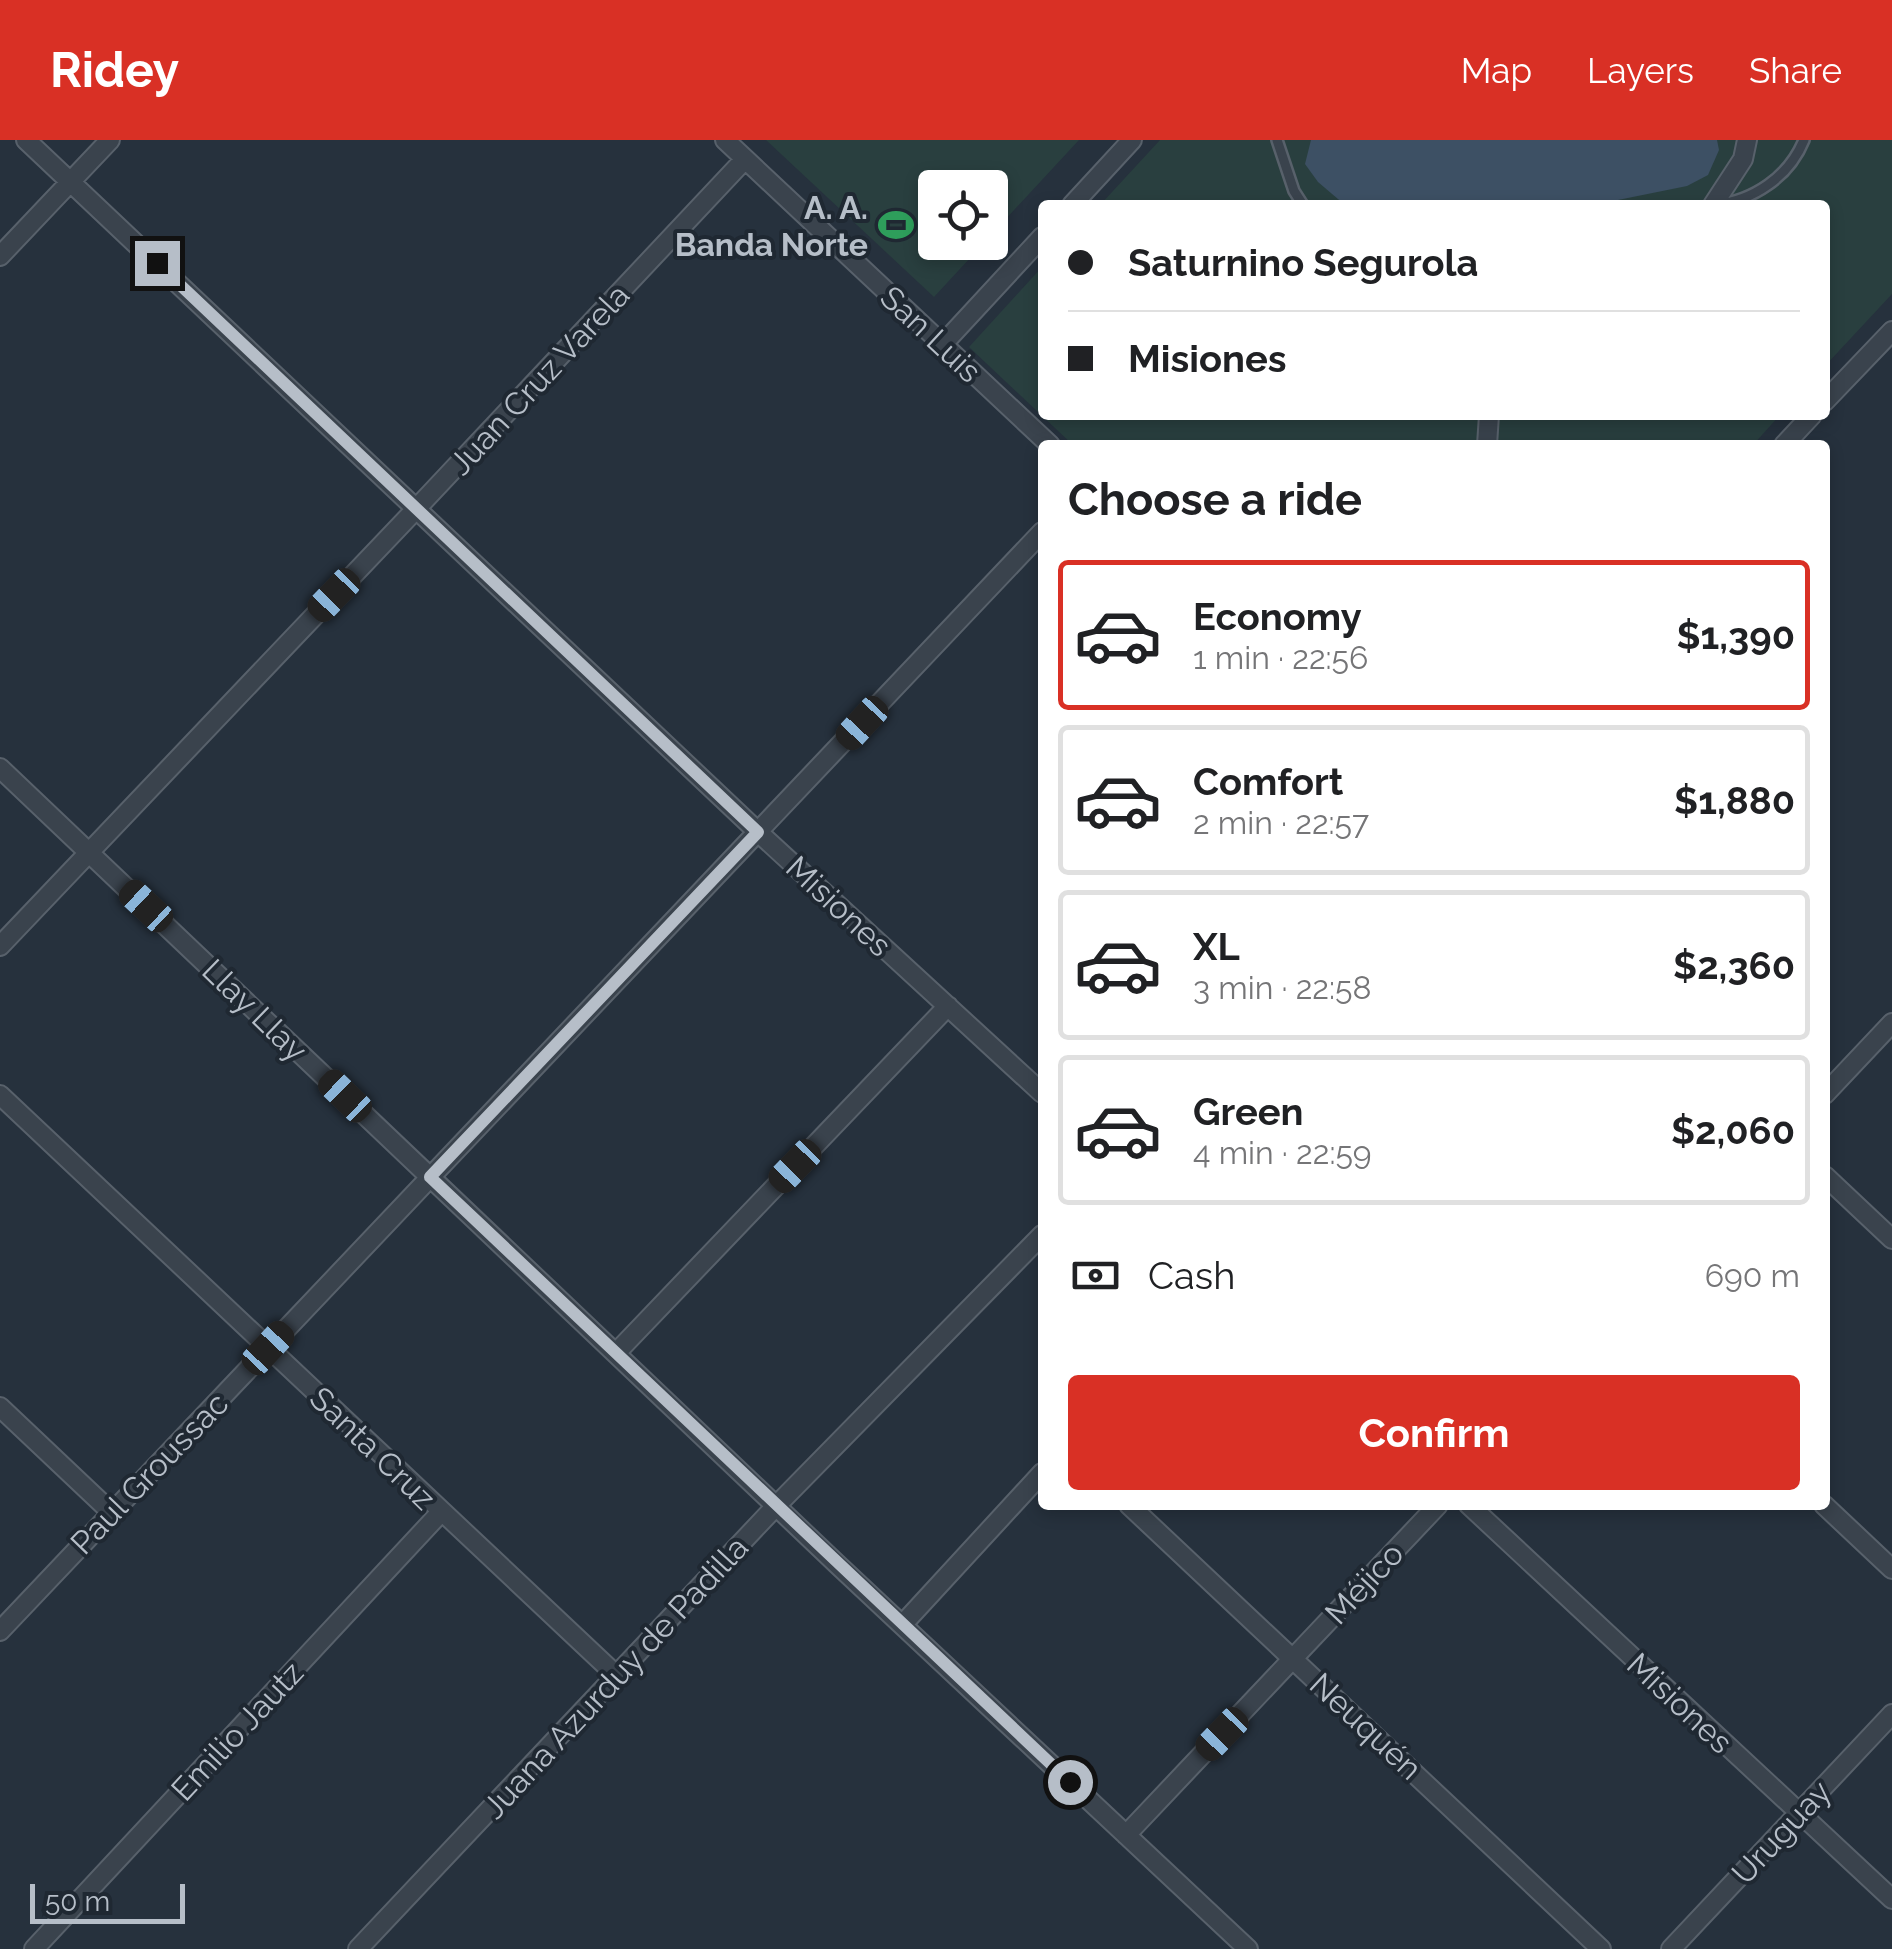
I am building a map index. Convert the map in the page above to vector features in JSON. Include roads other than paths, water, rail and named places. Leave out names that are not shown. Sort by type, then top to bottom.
[{"type":"street","name":"Misiones","points":[[26,140],[758,832],[1038,1089]]},
{"type":"street","points":[[0,256],[110,140]]},
{"type":"street","name":"San Luis","points":[[725,140],[1045,440]]},
{"type":"street","points":[[1077,200],[1132,140]]},
{"type":"street","points":[[1716,200],[1742,158],[1747,140]]},
{"type":"street","name":"Juan Cruz Varela","points":[[0,946],[745,159]]},
{"type":"street","points":[[943,344],[1038,241]]},
{"type":"street","points":[[1830,397],[1892,331]]},
{"type":"street","points":[[1789,440],[1807,420]]},
{"type":"street","name":"Paul Groussac","points":[[0,1630],[1038,536]]},
{"type":"street","name":"Llay Llay","points":[[0,768],[1248,1949]]},
{"type":"street","points":[[616,1353],[948,1006]]},
{"type":"street","points":[[1830,1089],[1892,1023]]},
{"type":"street","name":"Santa Cruz","points":[[0,1095],[616,1675]]},
{"type":"street","points":[[1830,1181],[1892,1239]]},
{"type":"street","name":"Juana Azurduy de Padilla","points":[[358,1949],[776,1506],[1038,1240]]},
{"type":"street","points":[[0,1408],[111,1512]]},
{"type":"street","points":[[903,1624],[1038,1477]]},
{"type":"street","name":"Neuquén","points":[[1134,1510],[1601,1949]]},
{"type":"street","name":"Méjico","points":[[1126,1835],[1433,1510]]},
{"type":"street","name":"Misiones","points":[[1474,1510],[1892,1900]]},
{"type":"street","points":[[1829,1510],[1892,1569]]},
{"type":"street","name":"Emilio Jautz","points":[[34,1949],[440,1512]]},
{"type":"street","name":"Uruguay","points":[[1671,1949],[1892,1714]]},
{"type":"lane","points":[[1276,140],[1300,200]]},
{"type":"lane","points":[[1741,200],[1766,188],[1798,154],[1804,140]]},
{"type":"water","points":[[1311,140],[1717,140],[1719,150],[1708,175],[1687,186],[1618,200],[1339,200],[1305,164]]},
{"type":"place","name":"A. A. Banda Norte","points":[[896,225]]}]
